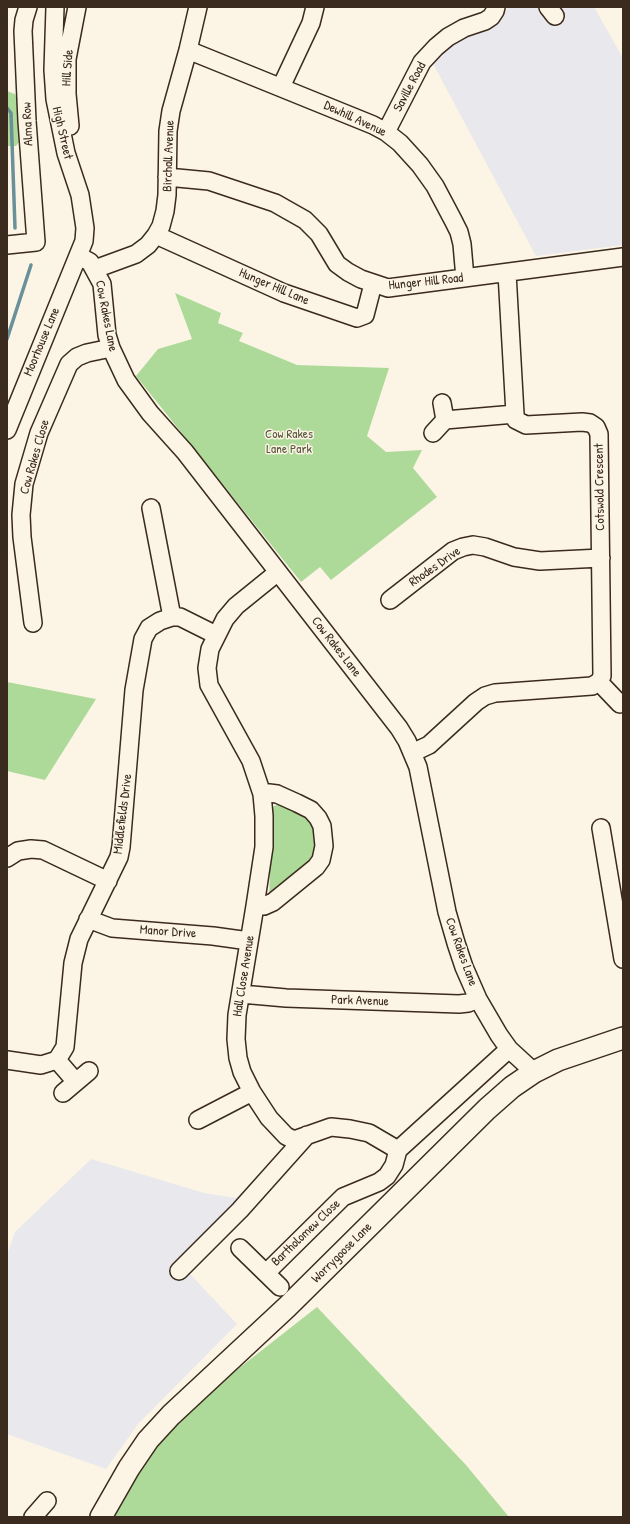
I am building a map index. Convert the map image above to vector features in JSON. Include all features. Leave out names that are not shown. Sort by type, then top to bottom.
[{"type":"main road","name":"Worrygoose Lane","points":[[100,1517],[129,1468],[148,1440],[171,1415],[287,1307],[487,1109],[512,1087],[534,1072],[558,1060],[623,1038]]},
{"type":"street","name":"Alma Row","points":[[7,245],[36,242],[24,31],[24,20],[28,7]]},
{"type":"street","name":"High Street","points":[[55,7],[53,70],[55,99],[66,154],[80,194],[85,228],[84,242],[79,256]]},
{"type":"street","name":"Hill Side","points":[[74,177],[77,166],[67,94],[67,59],[77,7]]},
{"type":"street","name":"Birchall Avenue","points":[[95,269],[136,254],[148,245],[156,235],[165,211],[167,194],[168,131],[171,111],[198,7]]},
{"type":"street","points":[[281,87],[311,23],[315,7]]},
{"type":"street","name":"Saville Road","points":[[386,132],[422,62],[448,37],[464,28],[485,21],[491,17],[496,7]]},
{"type":"street","name":"Dewhill Avenue","points":[[188,50],[373,125],[386,132],[400,143],[420,165],[435,186],[459,232],[462,244],[465,278]]},
{"type":"street","name":"Hunger Hill Road","points":[[167,177],[209,181],[275,203],[304,220],[319,234],[337,264],[361,279],[388,288],[623,257]]},
{"type":"street","name":"Hunger Hill Lane","points":[[156,235],[284,293],[357,318],[365,315],[373,284]]},
{"type":"street","name":"Cow Rakes Lane","points":[[79,256],[90,262],[102,284],[110,348],[126,380],[150,413],[185,452],[399,728],[418,767],[447,912],[458,949],[478,999],[499,1035],[509,1049],[534,1072]]},
{"type":"street","name":"Moorhouse Lane","points":[[7,430],[79,256]]},
{"type":"street","points":[[433,433],[444,420],[514,414],[508,273]]},
{"type":"street","name":"Cow Rakes Close","points":[[33,623],[22,537],[21,515],[24,484],[39,433],[69,364],[87,353],[110,348]]},
{"type":"street","points":[[442,403],[444,420]]},
{"type":"street","name":"Cotswold Crescent","points":[[514,414],[516,420],[526,425],[582,422],[590,423],[596,427],[599,434],[603,668],[602,676],[599,682]]},
{"type":"street","points":[[151,508],[172,617],[180,617],[216,635]]},
{"type":"street","name":"Rhodes Drive","points":[[390,600],[453,551],[473,545],[485,547],[514,557],[540,561],[601,558]]},
{"type":"street","name":"Hall Close Avenue","points":[[278,572],[236,606],[225,619],[210,649],[207,668],[209,686],[251,761],[262,794],[264,816],[264,847],[237,1015],[236,1045],[238,1058],[242,1072],[252,1092],[269,1118],[286,1136],[294,1140],[331,1127],[350,1129],[369,1133],[398,1150]]},
{"type":"street","name":"Middlefields Drive","points":[[57,1060],[65,1047],[73,963],[79,939],[119,857],[134,690],[143,639],[149,628],[160,621],[172,617]]},
{"type":"street","points":[[412,753],[429,745],[476,702],[485,696],[495,693],[592,686],[599,682],[620,704]]},
{"type":"street","points":[[255,906],[264,906],[273,902],[316,866],[321,860],[324,846],[322,826],[318,818],[311,810],[277,794],[262,794]]},
{"type":"street","points":[[601,828],[623,959]]},
{"type":"street","points":[[7,858],[18,851],[31,849],[44,850],[108,881]]},
{"type":"street","name":"Manor Drive","points":[[88,919],[112,928],[212,936],[249,941]]},
{"type":"street","name":"Park Avenue","points":[[241,994],[286,998],[459,1004],[468,1003],[478,999]]},
{"type":"street","points":[[398,1150],[509,1049]]},
{"type":"street","points":[[7,1060],[40,1065],[57,1060],[76,1082]]},
{"type":"street","points":[[63,1093],[89,1071]]},
{"type":"street","points":[[198,1120],[252,1092]]},
{"type":"street","points":[[179,1271],[240,1210],[307,1135]]},
{"type":"street","name":"Bartholomew Close","points":[[266,1273],[343,1197],[379,1182],[387,1176],[394,1165],[398,1150]]},
{"type":"street","name":"Bartholomew Close","points":[[240,1248],[280,1287]]},
{"type":"street","points":[[33,1517],[47,1501]]},
{"type":"shaded area","points":[[507,7],[594,7],[623,58],[623,245],[536,256],[432,62],[460,37],[491,27],[507,9]]},
{"type":"shaded area","points":[[91,1159],[204,1193],[236,1198],[269,1164],[281,1176],[189,1273],[237,1324],[138,1424],[106,1469],[7,1434],[7,1255],[15,1232]]},
{"type":"green space","points":[[7,91],[15,94],[21,108],[22,138],[16,146],[7,146]]},
{"type":"green space","name":"Cow Rakes Lane Park","points":[[175,293],[221,313],[218,323],[243,333],[239,341],[297,365],[389,368],[367,436],[386,452],[422,450],[413,468],[437,497],[331,580],[320,567],[301,582],[136,376],[158,349],[192,339]]},
{"type":"green space","points":[[7,682],[96,699],[45,780],[7,771]]},
{"type":"green space","points":[[279,804],[298,809],[319,829],[313,862],[269,900],[272,807]]},
{"type":"green space","points":[[317,1307],[466,1465],[509,1517],[107,1517],[127,1481],[178,1416]]},
{"type":"waterway","points":[[7,108],[11,113],[15,228]]},
{"type":"waterway","points":[[7,339],[31,265]]}]
